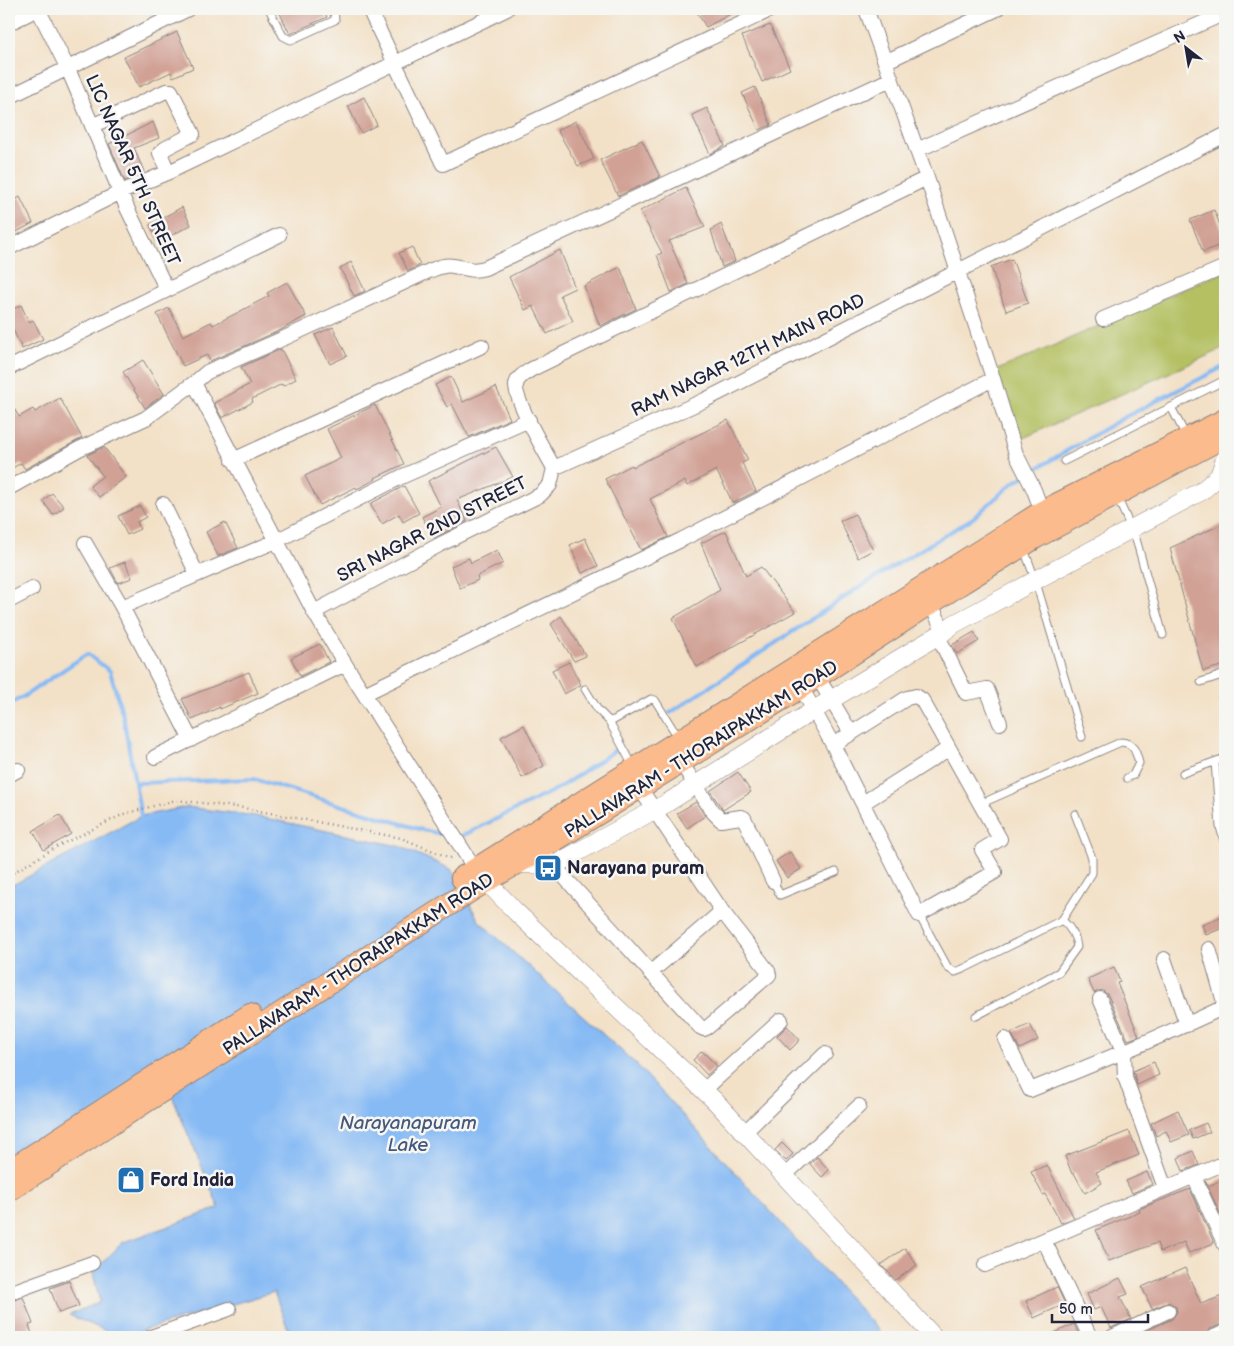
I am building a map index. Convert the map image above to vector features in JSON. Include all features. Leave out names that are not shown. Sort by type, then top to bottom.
[{"type":"main road","name":"PALLAVARAM - THORAIPAKKAM ROAD","points":[[9,1170],[1046,521],[1187,439],[1224,442]]},
{"type":"main road","name":"PALLAVARAM - THORAIPAKKAM ROAD","points":[[680,751],[809,681],[1022,546],[1046,521],[1116,495],[1224,442]]},
{"type":"main road","name":"PALLAVARAM - THORAIPAKKAM ROAD","points":[[9,1190],[481,875],[514,864],[546,857],[637,778]]},
{"type":"street","points":[[9,23],[38,9]]},
{"type":"street","name":"LIC NAGAR 5TH STREET","points":[[9,368],[167,290],[121,192],[68,69],[38,9]]},
{"type":"street","points":[[9,97],[188,9]]},
{"type":"street","points":[[369,9],[443,164],[772,9]]},
{"type":"street","points":[[9,248],[121,192],[168,172],[507,9]]},
{"type":"street","points":[[866,9],[927,178],[1016,454],[1034,490],[1046,521]]},
{"type":"street","points":[[885,62],[997,9]]},
{"type":"street","points":[[917,150],[1225,13]]},
{"type":"street","points":[[9,488],[79,449],[146,418],[207,372],[350,309],[429,271],[452,265],[474,271],[485,268],[891,79]]},
{"type":"street","points":[[92,126],[166,91],[172,91],[193,134],[160,153],[168,172]]},
{"type":"street","name":"RAM NAGAR 12TH MAIN ROAD","points":[[554,468],[704,400],[1225,135]]},
{"type":"street","points":[[554,468],[516,391],[516,384],[520,377],[532,369],[927,178]]},
{"type":"street","points":[[167,290],[280,235]]},
{"type":"street","points":[[1103,319],[1225,267]]},
{"type":"street","points":[[233,460],[482,346]]},
{"type":"street","points":[[364,694],[681,540],[993,379]]},
{"type":"street","points":[[194,383],[314,612],[457,842],[481,875],[516,912],[704,1090],[934,1337]]},
{"type":"street","points":[[122,607],[276,540],[401,477],[529,420]]},
{"type":"street","points":[[637,778],[653,810],[722,911],[768,971],[767,979],[704,1029],[650,973],[546,857],[653,810],[954,624],[1202,491],[1219,476],[1224,442]]},
{"type":"street","name":"SRI NAGAR 2ND STREET","points":[[314,612],[540,495],[550,485],[554,468]]},
{"type":"street","points":[[163,504],[197,574]]},
{"type":"street","points":[[85,543],[122,607],[191,740]]},
{"type":"street","points":[[9,600],[32,589]]},
{"type":"street","points":[[931,604],[942,628],[941,642],[966,693],[987,689],[1000,723]]},
{"type":"street","points":[[155,757],[345,664]]},
{"type":"street","points":[[809,681],[832,699],[851,733]]},
{"type":"street","points":[[809,681],[814,710],[863,803],[918,915],[995,872],[982,850],[1000,839],[922,700],[916,696],[907,698],[833,745]]},
{"type":"street","points":[[863,803],[948,749]]},
{"type":"street","points":[[680,751],[696,785],[713,812],[721,820],[744,818],[773,881]]},
{"type":"street","points":[[650,973],[722,911]]},
{"type":"street","points":[[1005,1039],[1030,1090],[1124,1053],[1222,1008],[1224,1002],[1210,949]]},
{"type":"street","points":[[1164,959],[1187,1025]]},
{"type":"street","points":[[1100,999],[1124,1053],[1125,1077],[1165,1188]]},
{"type":"street","points":[[704,1090],[781,1020]]},
{"type":"street","points":[[744,1133],[824,1054]]},
{"type":"street","points":[[784,1176],[859,1106]]},
{"type":"street","points":[[984,1265],[1225,1163]]},
{"type":"street","points":[[1194,1177],[1225,1245]]},
{"type":"street","points":[[1044,1240],[1090,1337]]},
{"type":"street","points":[[9,1293],[92,1263]]},
{"type":"street","points":[[151,1337],[228,1309]]},
{"type":"street","points":[[1112,1337],[1168,1312]]},
{"type":"street","points":[[1214,1337],[1225,1332]]},
{"type":"lane","points":[[269,9],[283,36],[291,40],[335,20],[334,9]]},
{"type":"lane","points":[[1064,461],[1225,380]]},
{"type":"lane","points":[[1171,407],[1187,439]]},
{"type":"lane","points":[[1116,495],[1136,539],[1163,635]]},
{"type":"lane","points":[[1022,546],[1036,579],[1082,737]]},
{"type":"lane","points":[[1201,682],[1225,674]]},
{"type":"lane","points":[[585,690],[598,710],[609,721],[637,778]]},
{"type":"lane","points":[[609,721],[651,699],[655,700],[680,751]]},
{"type":"lane","points":[[979,804],[1121,742],[1128,743],[1134,747],[1139,763],[1134,775],[1127,778]]},
{"type":"lane","points":[[1183,773],[1225,758]]},
{"type":"lane","points":[[1215,762],[1220,827],[1225,844]]},
{"type":"lane","points":[[918,915],[948,968],[955,972],[1062,920],[1092,873],[1092,858],[1075,814]]},
{"type":"lane","points":[[773,881],[780,896],[836,872]]},
{"type":"lane","points":[[976,1016],[1059,972],[1077,947],[1074,935],[1062,920]]},
{"type":"path","points":[[9,875],[58,846],[124,814],[176,800],[244,808],[400,838],[435,851],[481,875]]},
{"type":"green space","points":[[1225,271],[1225,348],[1021,439],[995,371]]},
{"type":"water","name":"Narayanapuram Lake","points":[[187,807],[255,816],[399,846],[451,869],[479,921],[639,1067],[885,1337],[291,1337],[274,1292],[120,1337],[69,1315],[100,1302],[93,1273],[122,1243],[219,1208],[172,1096],[9,1163],[9,887],[141,816]]},
{"type":"building","points":[[278,9],[323,9],[327,17],[290,34]]},
{"type":"building","points":[[695,9],[740,9],[706,27]]},
{"type":"building","points":[[770,25],[790,69],[762,82],[742,36]]},
{"type":"building","points":[[177,32],[193,68],[173,77],[171,72],[139,87],[124,57]]},
{"type":"building","points":[[755,87],[771,125],[759,130],[742,93]]},
{"type":"building","points":[[364,97],[377,125],[361,133],[348,106]]},
{"type":"building","points":[[707,108],[725,146],[710,154],[692,115]]},
{"type":"building","points":[[576,121],[594,159],[578,166],[557,130]]},
{"type":"building","points":[[153,122],[159,138],[134,148],[144,172],[125,181],[109,144]]},
{"type":"building","points":[[642,140],[660,177],[618,196],[600,160]]},
{"type":"building","points":[[686,188],[705,227],[669,241],[688,284],[671,292],[657,255],[662,253],[640,211]]},
{"type":"building","points":[[20,197],[33,223],[9,236],[9,203]]},
{"type":"building","points":[[182,207],[191,225],[159,242],[150,225]]},
{"type":"building","points":[[1214,210],[1225,238],[1225,243],[1203,252],[1190,220]]},
{"type":"building","points":[[721,224],[735,261],[722,267],[711,230]]},
{"type":"building","points":[[412,247],[420,265],[408,271],[399,253]]},
{"type":"building","points":[[560,250],[575,288],[560,295],[573,321],[547,334],[533,306],[525,310],[509,277]]},
{"type":"building","points":[[1012,259],[1028,303],[1006,311],[991,267]]},
{"type":"building","points":[[351,262],[365,291],[354,296],[340,268]]},
{"type":"building","points":[[620,267],[636,309],[600,326],[584,286]]},
{"type":"building","points":[[287,282],[306,316],[281,330],[210,361],[207,355],[183,366],[157,314],[169,308],[183,336],[211,322],[213,325],[237,313],[269,296],[267,293]]},
{"type":"building","points":[[21,305],[29,322],[33,320],[43,339],[22,349],[9,321],[9,311]]},
{"type":"building","points":[[333,327],[347,356],[330,364],[315,335]]},
{"type":"building","points":[[281,349],[296,379],[252,399],[253,402],[222,418],[214,403],[250,384],[241,367]]},
{"type":"building","points":[[143,360],[164,394],[145,408],[123,372]]},
{"type":"building","points":[[451,377],[463,402],[496,387],[510,419],[469,437],[452,404],[447,407],[435,385]]},
{"type":"building","points":[[60,398],[82,438],[25,469],[21,463],[9,470],[9,400],[19,417],[33,409],[35,412]]},
{"type":"building","points":[[375,405],[404,464],[357,489],[356,487],[320,505],[305,476],[341,458],[327,429]]},
{"type":"building","points":[[728,420],[748,460],[742,463],[756,491],[733,503],[716,470],[687,486],[685,481],[650,499],[668,537],[641,550],[605,479]]},
{"type":"building","points":[[104,447],[126,477],[99,497],[90,486],[103,476],[87,455]]},
{"type":"building","points":[[496,447],[513,477],[457,500],[467,521],[434,538],[422,517],[441,507],[428,481]]},
{"type":"building","points":[[404,486],[419,513],[403,522],[399,514],[382,524],[370,504]]},
{"type":"building","points":[[52,493],[64,507],[53,515],[43,501]]},
{"type":"building","points":[[140,506],[146,517],[137,522],[140,529],[127,535],[118,516]]},
{"type":"building","points":[[855,514],[873,550],[858,558],[840,521]]},
{"type":"building","points":[[225,522],[238,548],[218,556],[206,532]]},
{"type":"building","points":[[1225,523],[1225,665],[1203,671],[1170,548]]},
{"type":"building","points":[[726,531],[746,576],[761,567],[795,612],[697,667],[673,618],[720,590],[701,543]]},
{"type":"building","points":[[585,538],[598,566],[582,573],[570,545]]},
{"type":"building","points":[[497,550],[503,563],[477,576],[478,580],[460,588],[451,566],[469,558],[471,563]]},
{"type":"building","points":[[125,562],[132,578],[118,583],[110,568]]},
{"type":"building","points":[[561,616],[586,656],[574,661],[551,624]]},
{"type":"building","points":[[974,632],[979,641],[957,654],[952,645]]},
{"type":"building","points":[[320,644],[329,662],[300,676],[291,658]]},
{"type":"building","points":[[569,662],[581,685],[564,694],[552,670]]},
{"type":"building","points":[[249,672],[258,693],[192,720],[182,699]]},
{"type":"building","points":[[524,725],[544,766],[522,778],[501,737]]},
{"type":"building","points":[[738,772],[751,792],[723,810],[710,791]]},
{"type":"building","points":[[696,802],[705,816],[687,828],[677,813]]},
{"type":"building","points":[[60,815],[71,834],[44,850],[33,831]]},
{"type":"building","points":[[790,852],[801,869],[787,878],[776,861]]},
{"type":"building","points":[[1225,915],[1225,927],[1206,935],[1202,925]]},
{"type":"building","points":[[1114,967],[1120,982],[1117,983],[1139,1036],[1128,1040],[1108,995],[1102,990],[1094,993],[1088,979]]},
{"type":"building","points":[[1030,1024],[1038,1040],[1020,1049],[1011,1033]]},
{"type":"building","points":[[787,1026],[800,1040],[790,1050],[777,1036]]},
{"type":"building","points":[[702,1051],[717,1066],[707,1075],[693,1060]]},
{"type":"building","points":[[1154,1062],[1159,1075],[1137,1085],[1133,1071]]},
{"type":"building","points":[[1178,1110],[1189,1135],[1171,1142],[1166,1131],[1156,1136],[1151,1123]]},
{"type":"building","points":[[1206,1123],[1210,1132],[1193,1139],[1189,1130]]},
{"type":"building","points":[[1129,1131],[1139,1155],[1096,1172],[1102,1183],[1085,1193],[1074,1173],[1072,1174],[1065,1156]]},
{"type":"building","points":[[782,1143],[793,1154],[786,1161],[775,1150]]},
{"type":"building","points":[[1193,1151],[1199,1165],[1183,1171],[1178,1158]]},
{"type":"building","points":[[817,1157],[829,1170],[822,1177],[810,1164]]},
{"type":"building","points":[[1047,1165],[1074,1218],[1061,1223],[1031,1172]]},
{"type":"building","points":[[1147,1172],[1153,1184],[1132,1193],[1126,1181]]},
{"type":"building","points":[[1225,1179],[1225,1224],[1205,1181],[1208,1186]]},
{"type":"building","points":[[1190,1189],[1214,1243],[1189,1253],[1184,1242],[1160,1252],[1157,1243],[1109,1261],[1096,1230],[1140,1212],[1139,1209]]},
{"type":"building","points":[[905,1248],[917,1265],[896,1280],[881,1265]]},
{"type":"building","points":[[1185,1268],[1201,1304],[1225,1295],[1225,1323],[1210,1329],[1206,1334],[1198,1337],[1132,1337],[1172,1319],[1177,1312],[1176,1307],[1169,1302],[1152,1309],[1142,1287]]},
{"type":"building","points":[[1120,1278],[1128,1294],[1120,1297],[1131,1319],[1111,1328],[1101,1307],[1094,1310],[1087,1294]]},
{"type":"building","points":[[69,1281],[79,1306],[59,1313],[50,1288]]},
{"type":"building","points":[[1057,1287],[1065,1304],[1034,1318],[1026,1301]]},
{"type":"building","points":[[23,1297],[33,1324],[29,1325],[33,1337],[15,1337],[9,1322],[9,1302]]},
{"type":"building","points":[[1074,1324],[1080,1337],[1046,1337]]},
{"type":"waterway","points":[[1029,473],[1123,418],[1225,366]]},
{"type":"waterway","points":[[670,713],[863,585],[973,518],[1013,483],[1023,477]]},
{"type":"waterway","points":[[9,704],[23,697],[87,654],[110,671],[123,716],[141,816]]},
{"type":"waterway","points":[[458,838],[559,788],[617,749]]},
{"type":"waterway","points":[[135,783],[254,779],[419,829],[449,836]]},
{"type":"place","name":"Narayana puram","points":[[548,868]]},
{"type":"place","name":"Ford India","points":[[131,1180]]}]
